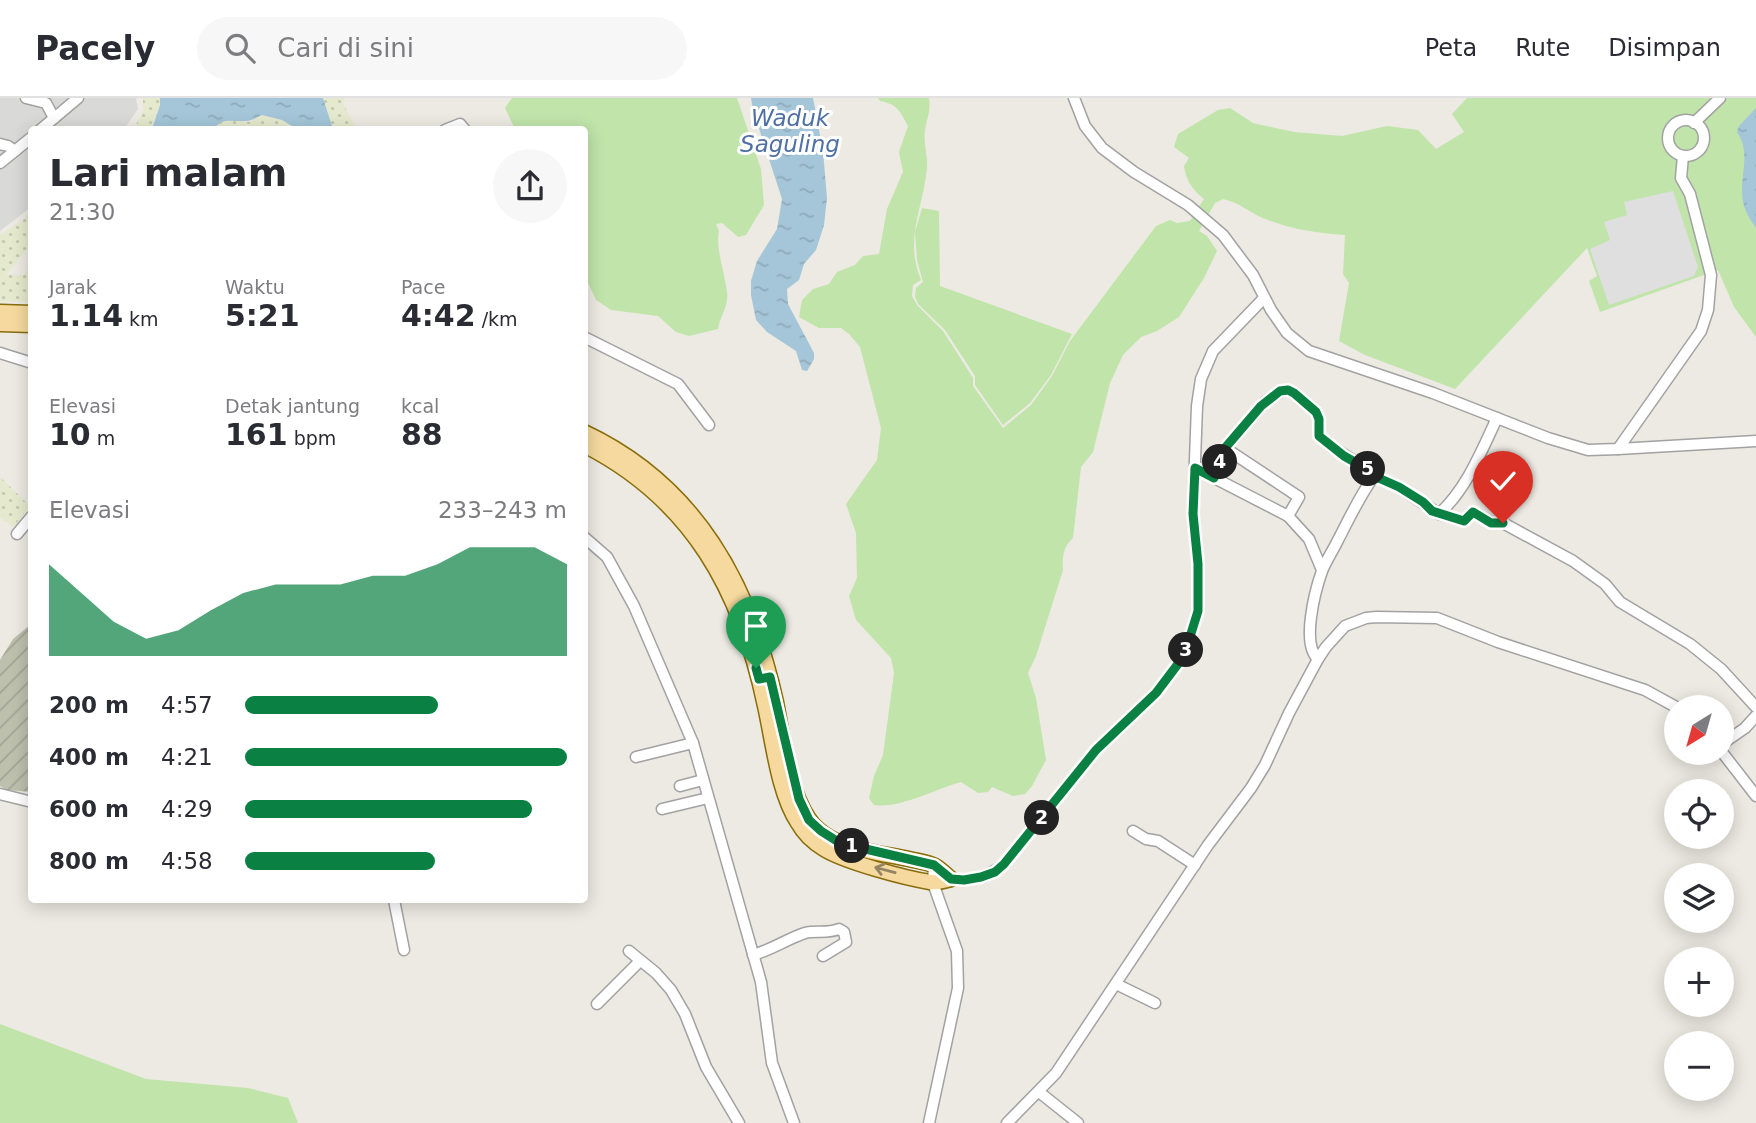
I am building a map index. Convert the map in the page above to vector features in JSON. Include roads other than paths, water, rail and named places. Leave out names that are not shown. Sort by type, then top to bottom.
[{"type":"main road","points":[[0,312],[28,313]]},
{"type":"main road","points":[[0,324],[28,325]]},
{"type":"main road","points":[[588,434],[646,470],[682,502],[719,553],[746,601],[758,634],[787,797],[797,823],[810,839],[843,858],[933,883],[951,879]]},
{"type":"main road","points":[[588,447],[625,468],[649,487],[685,524],[731,596],[765,678],[793,781],[809,820],[840,843],[934,865],[951,879]]},
{"type":"street","points":[[26,98],[46,103],[54,118]]},
{"type":"street","points":[[45,126],[78,98]]},
{"type":"street","points":[[1074,98],[1085,126],[1102,148],[1207,220],[1223,235],[1252,275],[1287,333],[1309,351],[1588,450],[1756,441]]},
{"type":"street","points":[[1694,123],[1720,98]]},
{"type":"street","points":[[1680,122],[1694,123],[1703,133],[1703,142],[1696,153],[1683,156],[1670,146],[1670,132],[1680,122]]},
{"type":"street","points":[[0,163],[28,140]]},
{"type":"street","points":[[0,145],[15,151]]},
{"type":"street","points":[[1618,449],[1700,331],[1708,310],[1711,275],[1690,194],[1681,178],[1683,156]]},
{"type":"street","points":[[951,879],[981,877],[995,872],[1004,864],[1096,750],[1156,693],[1184,656],[1198,611],[1198,564],[1193,514],[1197,406],[1201,379],[1213,351],[1264,298]]},
{"type":"street","points":[[588,340],[678,384],[709,425]]},
{"type":"street","points":[[0,353],[28,362]]},
{"type":"street","points":[[1214,478],[1225,448],[1265,402],[1280,391],[1288,390],[1316,412],[1319,419],[1319,436],[1338,452],[1374,476],[1399,487],[1438,514],[1464,521],[1473,512],[1491,523],[1503,523],[1573,561],[1605,583],[1620,602],[1700,652],[1721,669],[1756,707]]},
{"type":"street","points":[[1438,514],[1452,500],[1472,470],[1497,418]]},
{"type":"street","points":[[1225,448],[1299,497],[1288,516]]},
{"type":"street","points":[[1195,468],[1288,516],[1309,540],[1322,570]]},
{"type":"street","points":[[1318,659],[1311,649],[1310,621],[1322,570],[1360,495],[1374,476]]},
{"type":"street","points":[[17,534],[28,521]]},
{"type":"street","points":[[588,540],[607,557],[634,606],[693,743],[761,982],[772,1063],[794,1123]]},
{"type":"street","points":[[1007,1123],[1056,1073],[1265,765],[1318,659],[1345,626],[1376,617],[1437,618],[1498,642],[1645,690],[1664,701]]},
{"type":"street","points":[[1734,736],[1756,716]]},
{"type":"street","points":[[636,757],[693,743]]},
{"type":"street","points":[[1732,765],[1756,796]]},
{"type":"street","points":[[680,786],[703,780]]},
{"type":"street","points":[[0,794],[28,801]]},
{"type":"street","points":[[662,809],[708,798]]},
{"type":"street","points":[[1133,831],[1146,839],[1158,841],[1195,865]]},
{"type":"street","points":[[929,1123],[958,988],[957,951],[933,883],[934,865]]},
{"type":"street","points":[[395,903],[404,950]]},
{"type":"street","points":[[752,955],[772,950],[810,932],[825,933],[839,929],[844,932],[846,942],[823,956]]},
{"type":"street","points":[[629,951],[664,981],[676,998],[706,1067],[739,1123]]},
{"type":"street","points":[[597,1004],[640,961]]},
{"type":"street","points":[[1116,984],[1155,1003]]},
{"type":"street","points":[[1039,1092],[1078,1123]]},
{"type":"water","points":[[160,98],[323,98],[332,126],[292,126],[282,120],[262,115],[248,121],[224,121],[216,126],[153,126]]},
{"type":"water","name":"Waduk Saguling","points":[[751,98],[813,98],[823,151],[827,198],[824,225],[816,250],[804,264],[799,280],[787,289],[788,304],[814,353],[814,359],[807,371],[802,370],[796,351],[767,332],[756,320],[751,281],[757,261],[777,229],[782,199]]},
{"type":"water","points":[[1756,108],[1756,228],[1743,202],[1744,154],[1737,132],[1739,126]]}]
